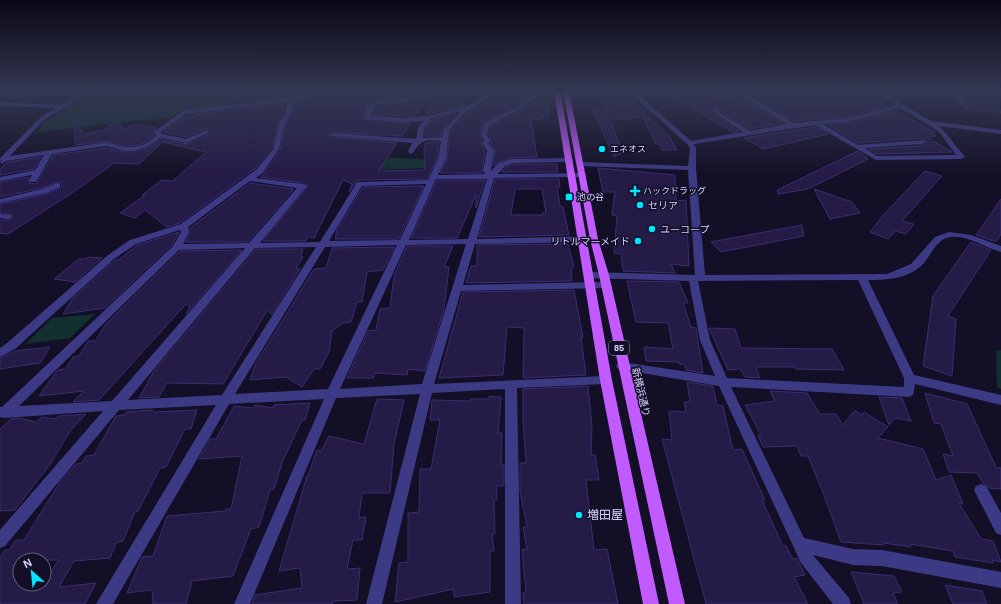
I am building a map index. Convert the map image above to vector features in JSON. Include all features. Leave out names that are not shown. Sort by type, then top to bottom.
[{"type":"main road","name":"新横浜通り","points":[[562,119],[570,160],[577,176],[605,280],[622,366],[677,604]]},
{"type":"main road","name":"新横浜通り","points":[[572,119],[581,164],[577,176],[582,239],[606,380],[651,604]]},
{"type":"street","points":[[2,161],[42,119]]},
{"type":"street","points":[[160,136],[157,132],[174,119]]},
{"type":"street","points":[[0,353],[11,346],[111,257],[133,242],[148,236],[184,226],[249,180],[266,166],[276,149],[284,119]]},
{"type":"street","points":[[382,119],[406,121],[423,119]]},
{"type":"street","points":[[411,152],[412,145],[418,140],[421,128],[428,121],[425,119]]},
{"type":"street","points":[[242,604],[332,394],[442,159],[446,139],[446,130],[456,119]]},
{"type":"street","points":[[491,177],[487,171],[491,150],[485,144],[486,140],[484,135],[486,125],[497,119]]},
{"type":"street","points":[[662,119],[690,143],[693,148],[692,168],[697,278],[705,340],[723,382],[806,558],[837,600]]},
{"type":"street","points":[[728,119],[749,133]]},
{"type":"street","points":[[783,119],[792,125]]},
{"type":"street","points":[[690,143],[792,125],[851,119]]},
{"type":"street","points":[[815,122],[876,158],[961,157],[942,132],[924,119]]},
{"type":"street","points":[[932,124],[1001,132]]},
{"type":"street","points":[[2,161],[48,152],[107,144],[124,149],[134,149],[147,145],[160,136],[187,142],[206,132]]},
{"type":"street","points":[[333,135],[418,140],[446,139]]},
{"type":"street","points":[[856,147],[922,142]]},
{"type":"street","points":[[33,180],[48,152]]},
{"type":"street","points":[[374,604],[427,388],[491,177],[502,165],[512,161],[570,160]]},
{"type":"street","points":[[581,164],[692,168]]},
{"type":"street","points":[[0,178],[38,172]]},
{"type":"street","points":[[104,604],[226,399],[360,184],[491,177],[577,176]]},
{"type":"street","points":[[0,541],[302,186],[249,180]]},
{"type":"street","points":[[0,201],[44,191],[57,185]]},
{"type":"street","points":[[2,414],[177,247],[185,232],[184,226]]},
{"type":"street","points":[[457,288],[589,280],[887,277],[907,270],[917,264],[939,237],[945,235],[964,235],[1001,249]]},
{"type":"street","points":[[177,247],[594,239]]},
{"type":"street","points":[[622,366],[723,382],[909,392],[910,378],[862,278]]},
{"type":"street","points":[[910,378],[1001,400]]},
{"type":"street","points":[[2,414],[117,405],[606,380]]},
{"type":"street","points":[[511,384],[513,604]]},
{"type":"street","points":[[981,490],[1001,528]]},
{"type":"street","points":[[799,544],[853,557],[882,558],[1001,580]]},
{"type":"green space","points":[[48,119],[154,119],[38,132],[45,121]]},
{"type":"green space","points":[[372,157],[436,159],[434,168],[372,170]]},
{"type":"green space","points":[[95,314],[70,338],[25,344],[52,318]]},
{"type":"green space","points":[[1001,350],[1001,389],[997,387],[996,351]]},
{"type":"building","points":[[72,119],[84,134],[109,129],[109,125],[120,123],[123,130],[134,125],[157,128],[153,132],[154,136],[144,143],[134,146],[124,146],[107,141],[76,145]]},
{"type":"building","points":[[181,119],[280,119],[272,148],[256,168],[180,223],[167,227],[145,210],[135,218],[120,213],[145,195],[142,195],[162,180],[173,181],[206,152],[162,142],[139,164],[114,163],[72,193],[8,234],[0,233],[0,220],[8,220],[13,217],[11,214],[0,213],[0,204],[47,194],[62,187],[61,182],[57,182],[42,188],[0,197],[0,182],[29,177],[29,183],[36,184],[53,155],[107,148],[124,152],[134,152],[150,147],[161,140],[188,144],[209,134],[209,130],[205,129],[186,137],[163,132]]},
{"type":"building","points":[[288,119],[364,119],[411,123],[402,136],[333,132],[329,135],[331,137],[397,143],[378,171],[425,170],[424,149],[426,143],[439,142],[437,159],[427,179],[357,180],[349,192],[352,184],[343,180],[314,238],[307,237],[306,241],[263,241],[308,186],[303,183],[260,177],[264,174],[280,150]]},
{"type":"building","points":[[451,119],[443,128],[441,136],[425,136],[425,129],[432,120]]},
{"type":"building","points":[[461,119],[492,119],[483,124],[480,135],[482,140],[481,145],[485,150],[482,173],[440,173],[447,159],[450,131]]},
{"type":"building","points":[[505,119],[531,119],[537,157],[512,158],[498,162],[493,166],[495,150],[491,144],[489,135],[490,127]]},
{"type":"building","points":[[597,119],[610,119],[623,153],[614,157]]},
{"type":"building","points":[[644,119],[651,119],[669,136],[677,150],[662,150],[659,144],[656,144]]},
{"type":"building","points":[[711,119],[721,119],[739,131],[733,132]]},
{"type":"building","points":[[734,119],[777,119],[783,123],[750,129]]},
{"type":"building","points":[[791,119],[818,119],[794,121]]},
{"type":"building","points":[[863,119],[911,119],[934,132],[930,132],[936,136],[927,137],[952,152],[877,154],[869,149],[922,146],[926,142],[922,138],[858,143],[828,125],[848,123]]},
{"type":"building","points":[[815,127],[828,134],[764,149],[744,138]]},
{"type":"building","points":[[858,151],[868,159],[808,189],[778,194],[777,190]]},
{"type":"building","points":[[41,157],[34,169],[0,175],[0,169],[7,162]]},
{"type":"building","points":[[513,164],[557,164],[558,172],[501,172]]},
{"type":"building","name":"ユーコープ","points":[[598,168],[675,175],[676,201],[686,200],[689,266],[671,264],[675,273],[623,271],[621,254],[614,253],[617,216],[612,215],[615,192],[603,192]]},
{"type":"building","points":[[925,171],[942,176],[902,221],[914,224],[906,234],[895,231],[888,239],[870,232],[885,213]]},
{"type":"building","points":[[495,179],[559,179],[560,187],[557,187],[560,206],[563,207],[569,235],[479,237]],"holes":[[[515,189],[542,189],[546,213],[543,213],[543,215],[511,215]]]},
{"type":"building","points":[[437,180],[485,180],[476,208],[476,195],[457,238],[411,238]]},
{"type":"building","points":[[250,183],[294,189],[248,242],[185,242],[190,233],[190,228]]},
{"type":"building","points":[[424,186],[399,239],[335,239],[337,230],[363,187]]},
{"type":"building","points":[[814,189],[852,202],[860,213],[830,219]]},
{"type":"building","points":[[1001,199],[1001,234],[996,242],[976,235]]},
{"type":"building","points":[[802,225],[804,236],[721,252],[711,242]]},
{"type":"building","points":[[179,232],[172,245],[105,308],[63,314],[73,298],[115,260],[120,259],[137,245]]},
{"type":"building","points":[[971,242],[991,250],[948,316],[956,319],[952,376],[923,366],[933,296]]},
{"type":"building","points":[[568,244],[574,267],[571,270],[572,281],[466,283],[471,266],[477,266],[477,245]]},
{"type":"building","points":[[407,246],[453,246],[444,267],[449,267],[444,309],[425,371],[408,369],[407,375],[375,373],[373,378],[347,378],[368,331],[376,330],[380,309],[390,308],[394,276]]},
{"type":"building","points":[[395,247],[383,270],[367,272],[362,302],[357,302],[351,322],[343,323],[332,331],[329,352],[320,369],[314,369],[302,387],[286,377],[250,380],[255,365],[314,269],[326,268],[332,248]]},
{"type":"building","points":[[256,249],[303,249],[301,256],[303,257],[296,268],[300,269],[272,314],[267,311],[223,384],[167,383],[159,397],[139,398],[154,371]]},
{"type":"building","points":[[242,250],[186,314],[190,307],[186,304],[99,400],[73,402],[84,391],[39,396],[56,372],[58,370],[65,369],[73,357],[79,356],[88,341],[95,341],[106,324],[180,251]]},
{"type":"building","points":[[89,257],[102,258],[75,282],[54,279],[79,259]]},
{"type":"building","points":[[627,281],[679,282],[688,303],[683,303],[691,327],[696,328],[703,373],[686,370],[685,365],[679,364],[679,362],[646,361],[644,347],[673,349],[668,323],[636,322]]},
{"type":"building","points":[[574,290],[583,337],[581,337],[586,375],[523,378],[524,328],[507,327],[503,375],[439,378],[463,292]]},
{"type":"building","points":[[709,328],[735,329],[741,348],[832,349],[844,370],[796,369],[795,367],[756,367],[760,378],[745,377],[740,369],[728,370]]},
{"type":"building","points":[[50,347],[40,363],[0,369],[0,358],[15,351]]},
{"type":"building","points":[[687,382],[713,386],[717,405],[723,406],[733,450],[742,449],[765,500],[762,500],[783,546],[786,546],[793,559],[797,558],[805,575],[794,577],[808,604],[706,604],[662,439],[672,440],[669,411],[686,412],[684,402],[690,402]]},
{"type":"building","points":[[588,386],[592,426],[591,455],[595,455],[599,480],[586,480],[594,550],[607,549],[618,604],[524,604],[523,593],[526,592],[522,550],[527,549],[523,527],[527,527],[520,491],[520,463],[526,463],[523,419],[523,389]]},
{"type":"building","points":[[770,391],[807,393],[820,414],[836,414],[843,425],[855,410],[862,415],[864,412],[888,427],[878,438],[923,449],[936,480],[951,475],[963,504],[959,503],[981,539],[993,541],[1001,562],[993,560],[993,563],[955,557],[953,551],[910,544],[911,547],[884,543],[884,545],[841,542],[808,456],[801,456],[797,446],[763,447],[758,435],[761,435],[745,405],[775,401]]},
{"type":"building","points":[[925,393],[967,404],[996,467],[1001,468],[1001,489],[989,488],[983,483],[977,473],[949,472],[943,454],[953,456],[941,424],[934,423]]},
{"type":"building","points":[[489,396],[501,397],[498,433],[502,433],[501,465],[504,465],[504,486],[496,486],[497,500],[494,500],[495,534],[492,534],[494,551],[490,551],[490,592],[454,597],[454,589],[395,602],[399,563],[408,562],[408,513],[419,512],[420,469],[431,469],[440,420],[430,420],[432,400],[470,401],[470,399],[489,399]]},
{"type":"building","points":[[879,397],[902,398],[911,421],[895,418],[889,425]]},
{"type":"building","points":[[377,399],[404,400],[394,444],[390,493],[362,493],[359,518],[366,517],[362,540],[353,540],[347,569],[360,568],[357,600],[333,601],[332,604],[252,604],[255,595],[302,588],[300,568],[279,571],[307,476],[317,450],[321,451],[329,436],[364,444]]},
{"type":"building","points":[[310,403],[305,420],[302,420],[283,460],[274,489],[270,490],[259,527],[251,529],[233,576],[192,581],[186,604],[153,604],[152,590],[127,593],[142,557],[153,556],[167,516],[225,511],[226,509],[231,509],[242,456],[199,459],[210,439],[216,439],[234,406],[253,408],[255,405],[273,408],[274,405]]},
{"type":"building","points":[[152,410],[154,412],[197,410],[191,429],[185,429],[166,467],[160,468],[138,511],[135,512],[123,541],[116,543],[110,558],[74,561],[59,587],[96,583],[85,604],[0,604],[0,557],[5,550],[9,550],[16,540],[24,540],[60,482],[76,464],[82,463],[86,456],[94,455],[116,416],[124,415],[126,412]]},
{"type":"building","points":[[86,414],[70,431],[51,463],[15,510],[0,511],[0,429],[11,419],[20,418],[36,422],[42,417],[55,419],[59,416]]},
{"type":"building","points":[[851,572],[894,576],[902,592],[893,593],[898,604],[864,604]]},
{"type":"building","points":[[945,585],[982,591],[987,604],[953,604]]},
{"type":"place","name":"エネオス","points":[[602,149]]},
{"type":"place","name":"ハックドラッグ","points":[[635,191]]},
{"type":"place","name":"池の谷","points":[[569,197]]},
{"type":"place","name":"セリア","points":[[640,205]]},
{"type":"place","name":"ユーコープ","points":[[652,229]]},
{"type":"place","name":"リトルマーメイド","points":[[638,241]]},
{"type":"place","name":"増田屋","points":[[579,515]]}]
